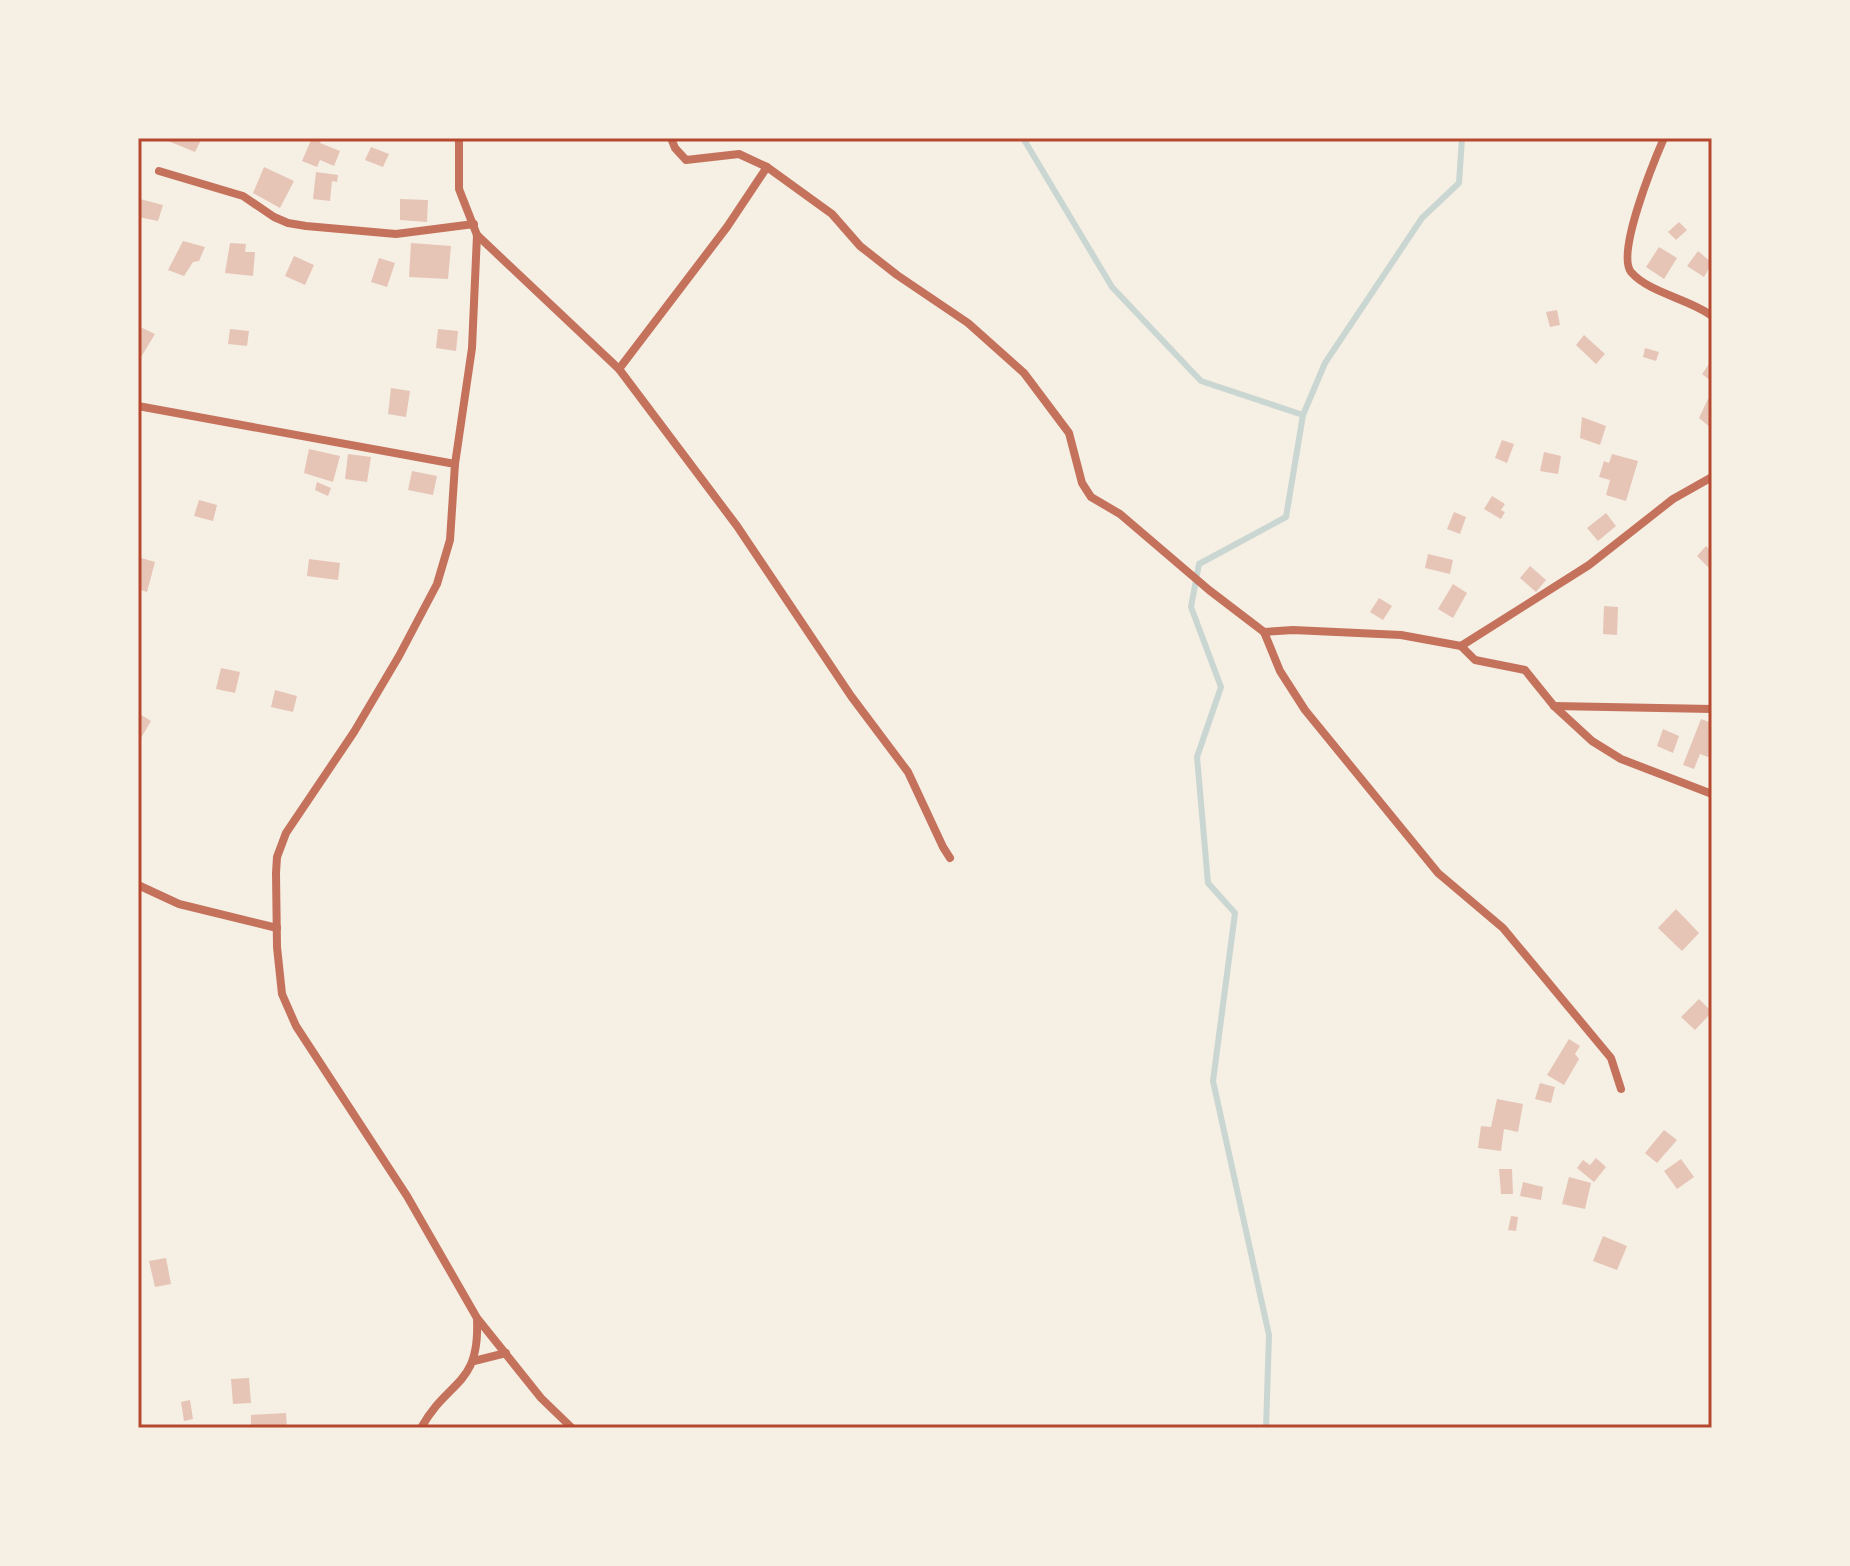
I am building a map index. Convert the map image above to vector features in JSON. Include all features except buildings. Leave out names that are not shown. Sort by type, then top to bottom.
[{"type":"street","points":[[459,138],[459,189],[477,235],[472,348],[455,464],[450,540],[437,584],[399,656],[354,732],[286,833],[276,865],[278,969],[282,994],[296,1026],[407,1196],[477,1318],[541,1398],[572,1428]]},
{"type":"street","points":[[671,138],[686,160],[739,154],[767,167],[832,214],[860,246],[897,275],[968,323],[1024,373],[1069,433],[1082,483],[1091,497],[1120,514],[1264,632],[1280,671],[1305,710],[1438,873],[1503,928],[1611,1058],[1621,1089]]},
{"type":"street","points":[[1664,138],[1647,178],[1625,258],[1631,272],[1646,283],[1712,316]]},
{"type":"street","points":[[619,369],[727,227],[767,167]]},
{"type":"street","points":[[159,171],[243,196],[288,223],[396,234],[474,224]]},
{"type":"street","points":[[477,235],[619,369],[737,526],[851,696],[908,772],[950,858]]},
{"type":"street","points":[[138,406],[455,464]]},
{"type":"street","points":[[1461,646],[1589,565],[1673,499],[1712,477]]},
{"type":"street","points":[[1264,632],[1293,630],[1401,635],[1461,646],[1475,660],[1525,670],[1554,706],[1592,741],[1621,759],[1712,794]]},
{"type":"street","points":[[1554,706],[1712,709]]},
{"type":"street","points":[[138,885],[179,904],[277,928]]},
{"type":"street","points":[[421,1428],[441,1400],[469,1372],[474,1361],[477,1318]]},
{"type":"street","points":[[474,1361],[506,1353]]},
{"type":"waterway","points":[[1023,138],[1112,287],[1201,381],[1303,415]]},
{"type":"waterway","points":[[1266,1428],[1269,1335],[1213,1081],[1235,913],[1208,883],[1197,757],[1221,687],[1191,607],[1199,564],[1286,517],[1303,415],[1325,363],[1422,218],[1459,183],[1462,138]]}]
